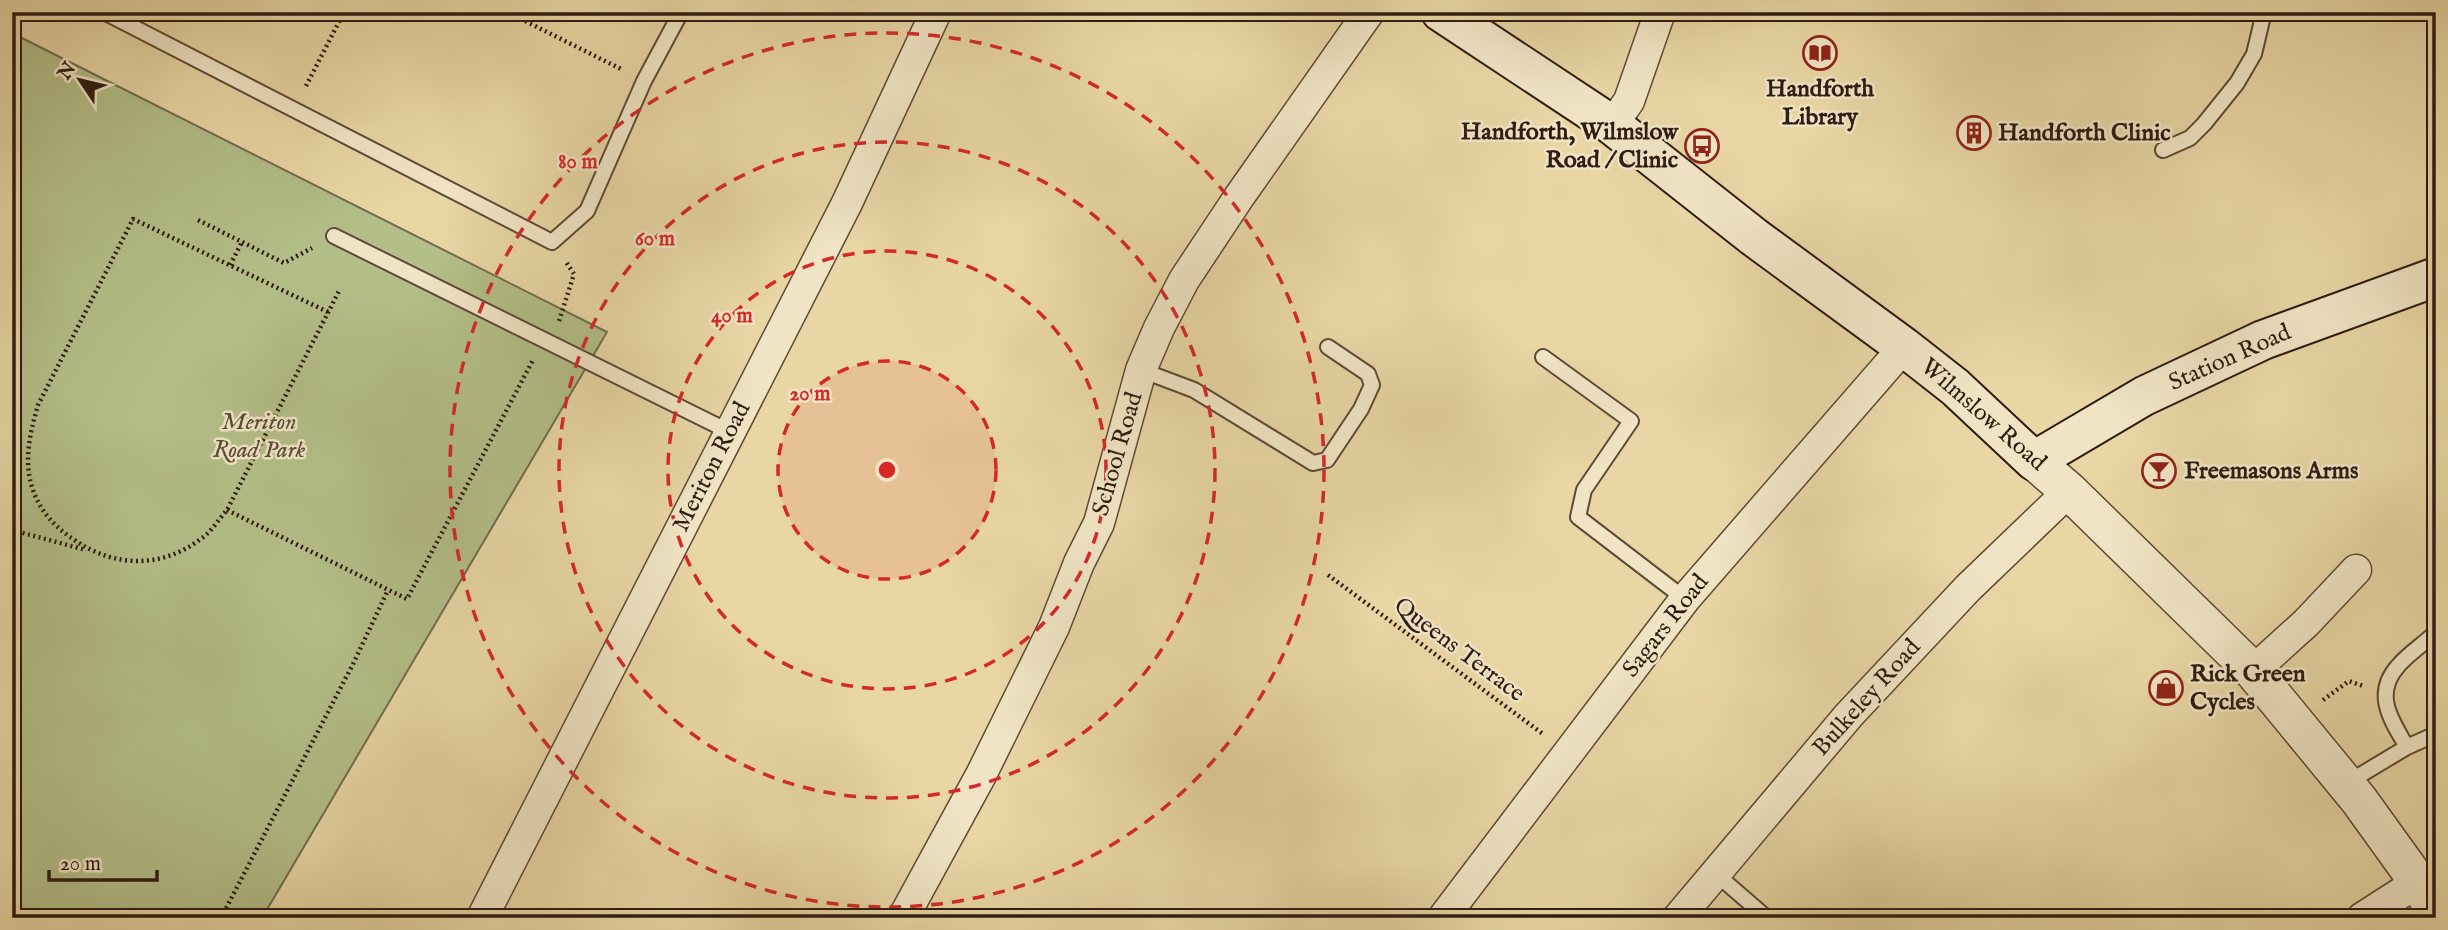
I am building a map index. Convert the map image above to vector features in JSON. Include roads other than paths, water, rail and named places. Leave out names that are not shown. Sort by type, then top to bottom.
[{"type":"main road","name":"Wilmslow Road","points":[[1441,12],[1612,125],[1754,237],[1955,387],[2034,461]]},
{"type":"main road","name":"Station Road","points":[[2034,461],[2144,396],[2263,340],[2436,276]]},
{"type":"street","name":"Meriton Road","points":[[482,918],[847,203],[936,12]]},
{"type":"street","name":"School Road","points":[[903,918],[981,775],[1054,627],[1099,523],[1141,370],[1159,328],[1184,281],[1239,197],[1369,12]]},
{"type":"street","points":[[1612,125],[1629,101],[1660,12]]},
{"type":"street","name":"Sagars Road","points":[[1443,918],[1685,599],[1904,347]]},
{"type":"street","name":"Wilmslow Road","points":[[2034,461],[2069,491],[2253,671],[2346,784],[2427,898]]},
{"type":"street","name":"Bulkeley Road","points":[[1678,918],[1849,715],[1968,588],[2069,491]]},
{"type":"street","points":[[2253,671],[2306,623],[2356,570]]},
{"type":"street","points":[[2362,918],[2427,898]]},
{"type":"lane","points":[[104,12],[552,242],[587,211],[644,81],[681,12]]},
{"type":"lane","points":[[2163,150],[2190,138],[2237,83],[2254,54],[2264,12]]},
{"type":"lane","points":[[334,236],[730,432]]},
{"type":"lane","points":[[1141,370],[1194,390],[1313,463],[1327,460],[1361,409],[1373,385],[1368,374],[1328,347]]},
{"type":"lane","points":[[1543,357],[1631,421],[1584,490],[1578,517],[1685,599]]},
{"type":"lane","points":[[2407,747],[2388,715],[2384,692],[2397,666],[2436,632]]},
{"type":"lane","points":[[2346,784],[2407,747],[2436,734]]},
{"type":"lane","points":[[1715,873],[1767,918]]},
{"type":"place","name":"Handforth Library","points":[[1820,53]]},
{"type":"place","name":"Handforth Clinic","points":[[1974,133]]},
{"type":"place","name":"Handforth, Wilmslow Road / Clinic","points":[[1702,146]]},
{"type":"place","name":"Freemasons Arms","points":[[2159,471]]},
{"type":"place","name":"Rick Green Cycles","points":[[2166,688]]},
{"type":"park label","name":"Meriton Road Park","points":[[259,436]]}]
